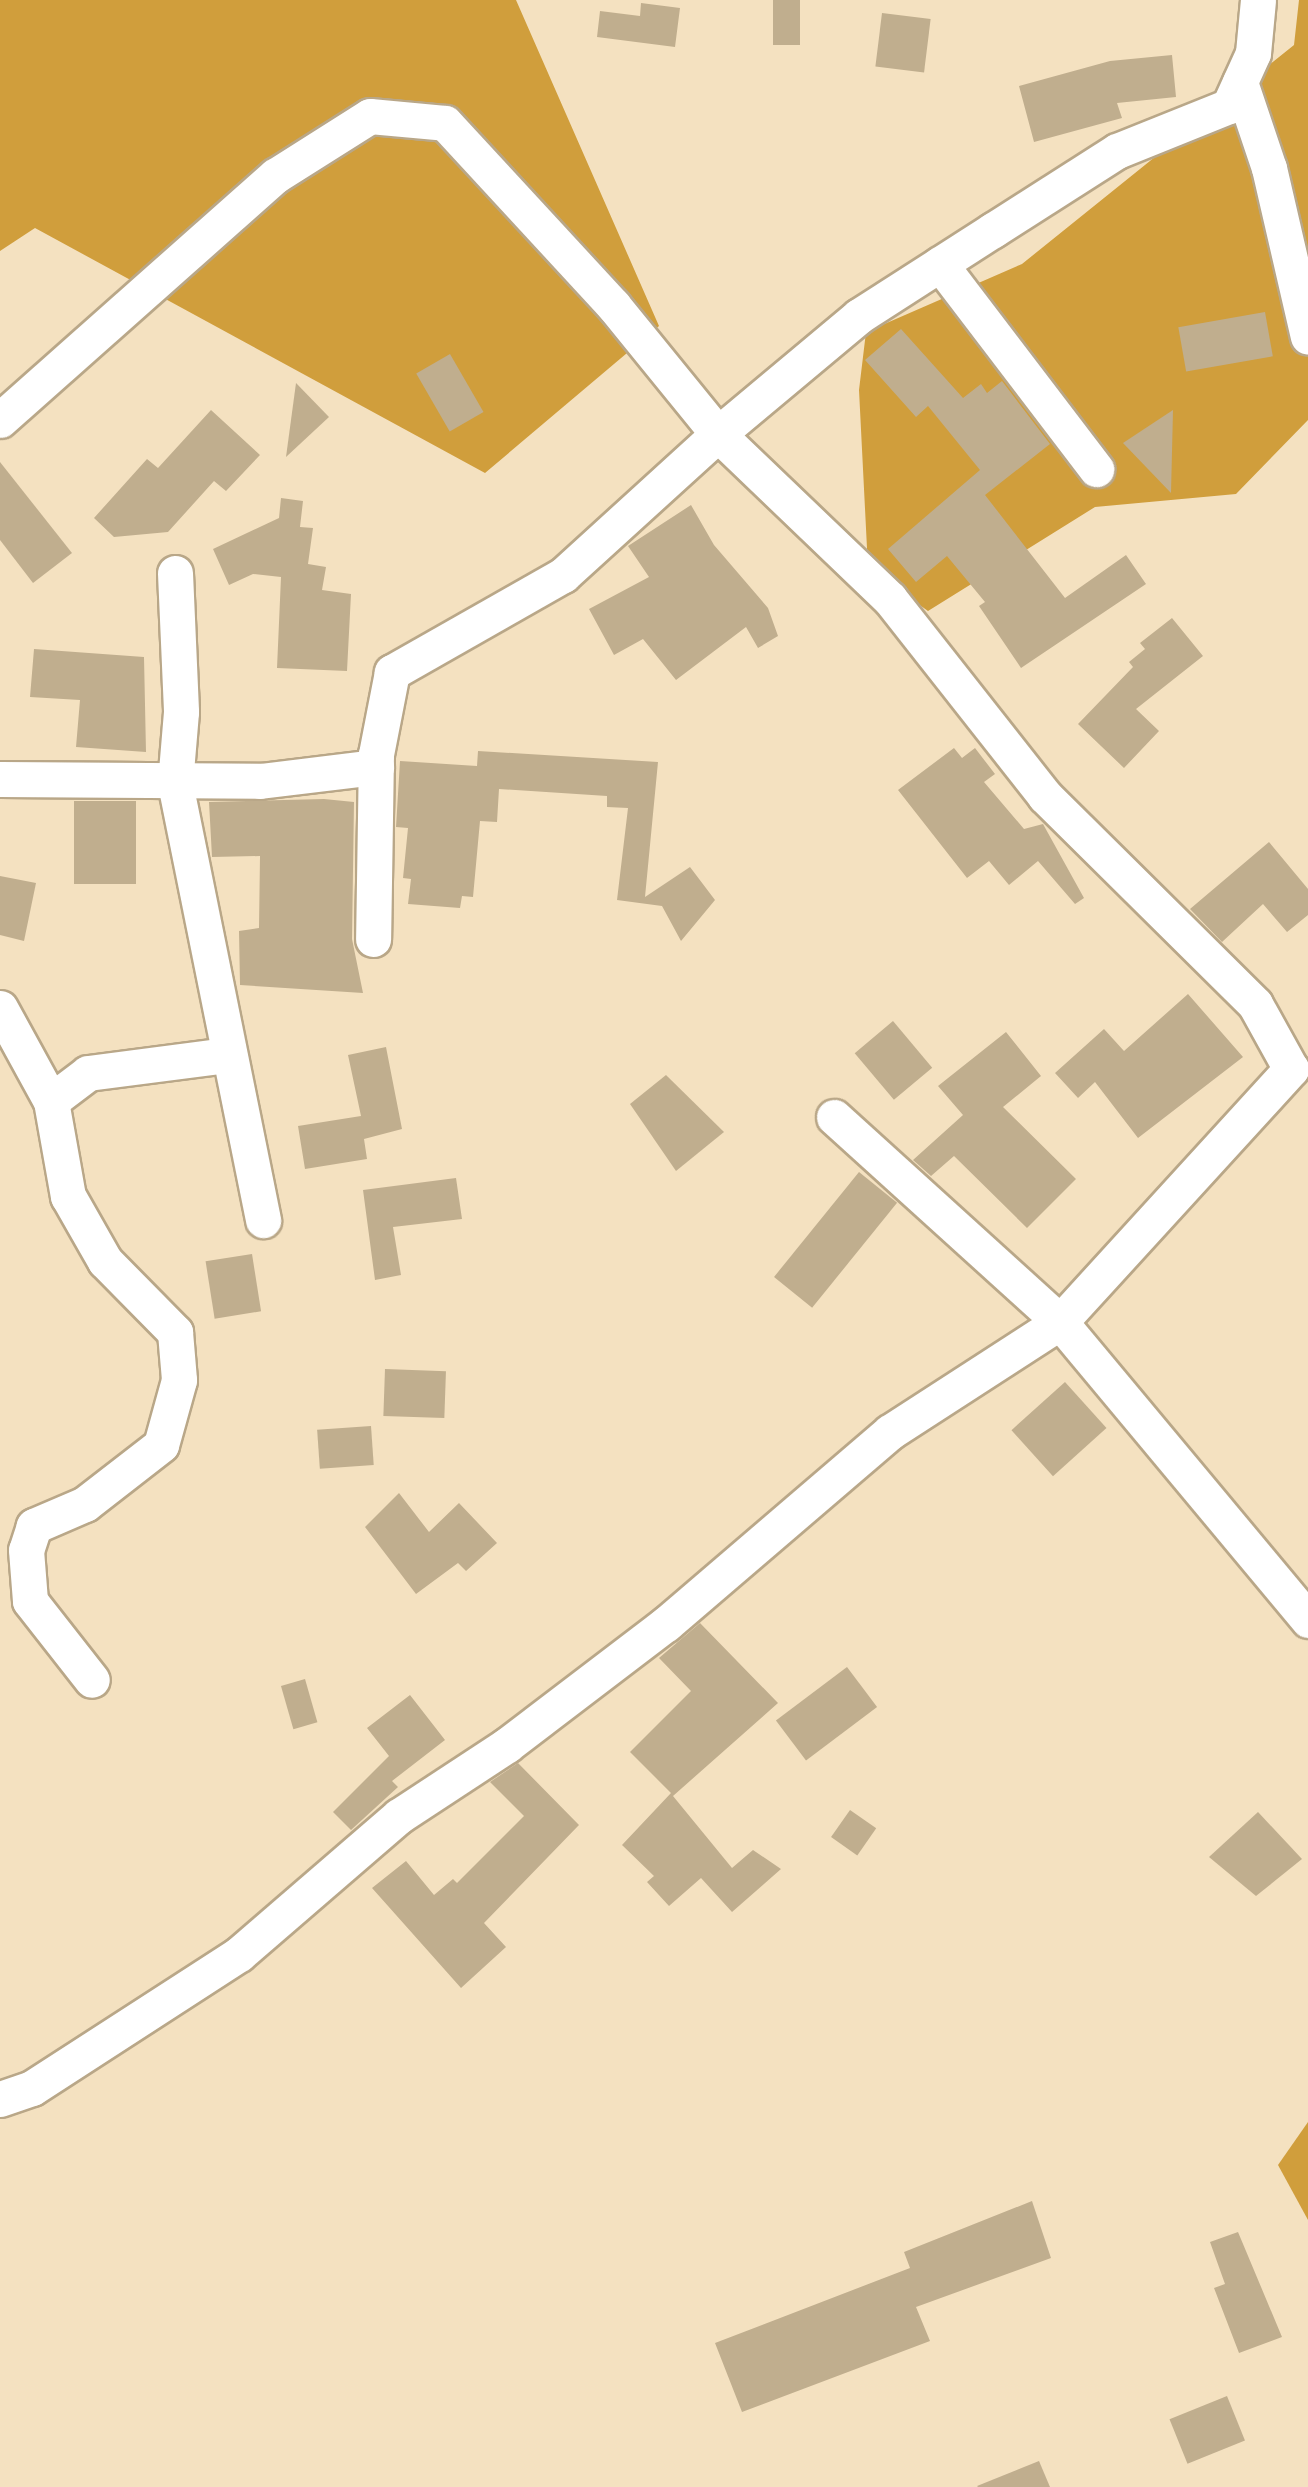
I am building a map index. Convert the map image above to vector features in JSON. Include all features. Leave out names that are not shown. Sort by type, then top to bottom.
[{"type":"street","points":[[373,939],[376,767],[392,672],[563,575],[718,434],[860,316],[1117,151],[1229,106],[1253,53],[1258,0]]},
{"type":"street","points":[[1240,82],[1269,168],[1308,338]]},
{"type":"street","points":[[0,420],[276,176],[370,116],[445,123],[613,305],[718,434],[890,599],[1045,796],[1255,1004],[1300,1077],[1060,1322],[890,1432],[666,1624],[507,1745],[400,1816],[239,1954],[32,2088],[0,2099]]},
{"type":"street","points":[[940,264],[1096,469]]},
{"type":"street","points":[[176,573],[181,712],[175,782],[226,1054],[264,1220]]},
{"type":"street","points":[[0,779],[175,782],[376,767]]},
{"type":"street","points":[[0,1008],[51,1101],[68,1196],[105,1261],[176,1332],[179,1380],[160,1445],[84,1504],[34,1526],[26,1550],[30,1602],[92,1680]]},
{"type":"street","points":[[51,1101],[88,1073],[226,1054]]},
{"type":"street","points":[[834,1116],[1060,1322],[1308,1620]]},
{"type":"shaded area","points":[[0,0],[516,0],[659,326],[485,473],[35,228],[0,251]]},
{"type":"shaded area","points":[[1299,0],[1308,0],[1308,420],[1236,494],[1095,507],[928,611],[868,568],[859,390],[866,332],[1022,264],[1294,45]]},
{"type":"shaded area","points":[[1308,2122],[1308,2220],[1278,2165]]},
{"type":"building","points":[[773,0],[800,0],[800,45],[773,45]]},
{"type":"building","points":[[641,3],[680,8],[675,47],[597,37],[600,11],[640,16]]},
{"type":"building","points":[[882,13],[931,19],[924,73],[875,67]]},
{"type":"building","points":[[1172,55],[1176,97],[1117,103],[1122,118],[1034,142],[1019,86],[1110,61]]},
{"type":"building","points":[[1265,312],[1273,356],[1186,372],[1178,327]]},
{"type":"building","points":[[901,329],[963,398],[981,384],[987,393],[1002,381],[1050,444],[985,495],[1065,598],[1126,555],[1146,584],[1021,668],[979,606],[985,602],[947,556],[916,582],[888,549],[980,470],[928,406],[916,417],[865,360]]},
{"type":"building","points":[[450,354],[483,412],[450,432],[416,374]]},
{"type":"building","points":[[296,383],[329,417],[286,457]]},
{"type":"building","points":[[211,410],[260,455],[226,491],[214,481],[168,532],[114,537],[94,518],[147,459],[158,468]]},
{"type":"building","points":[[1173,410],[1171,493],[1123,443]]},
{"type":"building","points":[[0,462],[72,553],[33,583],[0,540]]},
{"type":"building","points":[[281,498],[303,501],[300,527],[313,528],[308,564],[326,567],[322,590],[351,594],[347,671],[277,668],[281,577],[253,574],[229,585],[213,549],[279,518]]},
{"type":"building","points":[[691,505],[714,545],[768,608],[778,636],[758,648],[746,627],[676,680],[643,639],[614,655],[589,609],[649,577],[628,546]]},
{"type":"building","points":[[1172,618],[1203,656],[1136,709],[1159,731],[1124,768],[1078,724],[1133,667],[1129,662],[1145,649],[1140,643]]},
{"type":"building","points":[[34,649],[144,657],[146,752],[76,747],[80,700],[30,697]]},
{"type":"building","points":[[954,748],[962,758],[975,748],[995,774],[984,782],[1024,829],[1043,824],[1084,898],[1075,904],[1038,861],[1009,885],[989,861],[967,878],[898,790]]},
{"type":"building","points":[[478,751],[658,762],[645,897],[690,867],[715,900],[681,941],[662,906],[617,900],[628,808],[607,807],[607,796],[499,789],[497,822],[480,821],[473,897],[462,896],[460,908],[408,904],[411,879],[403,878],[408,828],[396,827],[400,761],[477,766]]},
{"type":"building","points":[[74,801],[136,801],[136,884],[74,884]]},
{"type":"building","points":[[209,802],[354,802],[352,939],[363,993],[240,985],[239,931],[259,928],[260,856],[212,857]]},
{"type":"building","points":[[1269,842],[1308,889],[1308,915],[1287,932],[1263,904],[1222,942],[1190,909]]},
{"type":"building","points":[[0,876],[36,883],[24,941],[0,935]]},
{"type":"building","points":[[1188,994],[1243,1057],[1138,1138],[1095,1082],[1078,1098],[1055,1073],[1104,1029],[1124,1051]]},
{"type":"building","points":[[893,1021],[932,1068],[894,1100],[855,1053]]},
{"type":"building","points":[[1006,1032],[1041,1076],[1003,1107],[1076,1179],[1027,1228],[954,1156],[931,1176],[913,1160],[963,1115],[938,1086]]},
{"type":"building","points":[[386,1047],[402,1129],[364,1139],[367,1159],[305,1169],[298,1126],[361,1116],[348,1055]]},
{"type":"building","points":[[666,1075],[724,1132],[676,1171],[630,1104]]},
{"type":"building","points":[[859,1172],[897,1203],[812,1308],[774,1277]]},
{"type":"building","points":[[456,1178],[462,1219],[393,1227],[401,1275],[375,1280],[363,1190]]},
{"type":"building","points":[[252,1254],[261,1311],[215,1319],[206,1261]]},
{"type":"building","points":[[385,1369],[446,1371],[444,1418],[383,1416]]},
{"type":"building","points":[[1065,1382],[1106,1428],[1053,1476],[1011,1430]]},
{"type":"building","points":[[371,1426],[374,1465],[320,1469],[317,1430]]},
{"type":"building","points":[[399,1493],[429,1532],[459,1503],[497,1543],[466,1571],[458,1563],[416,1594],[365,1527]]},
{"type":"building","points":[[700,1623],[778,1703],[673,1796],[732,1868],[753,1850],[781,1869],[732,1912],[701,1878],[669,1906],[647,1882],[654,1876],[622,1845],[671,1793],[630,1752],[691,1691],[659,1658]]},
{"type":"building","points":[[847,1667],[877,1707],[806,1760],[776,1721]]},
{"type":"building","points":[[305,1679],[317,1722],[293,1729],[281,1686]]},
{"type":"building","points":[[410,1695],[445,1740],[392,1781],[398,1787],[351,1830],[333,1812],[389,1756],[367,1728]]},
{"type":"building","points":[[518,1763],[579,1825],[484,1923],[506,1947],[461,1988],[372,1888],[406,1861],[434,1895],[453,1879],[457,1883],[524,1816],[490,1782]]},
{"type":"building","points":[[850,1810],[876,1828],[857,1855],[831,1837]]},
{"type":"building","points":[[1258,1812],[1302,1859],[1256,1896],[1209,1857]]},
{"type":"building","points":[[1032,2201],[1051,2258],[916,2307],[930,2341],[742,2412],[715,2343],[910,2268],[904,2252]]},
{"type":"building","points":[[1238,2232],[1282,2337],[1239,2353],[1214,2288],[1225,2284],[1210,2242]]},
{"type":"building","points":[[1227,2396],[1245,2441],[1187,2464],[1170,2419]]},
{"type":"building","points":[[1039,2461],[1050,2487],[977,2486]]}]
